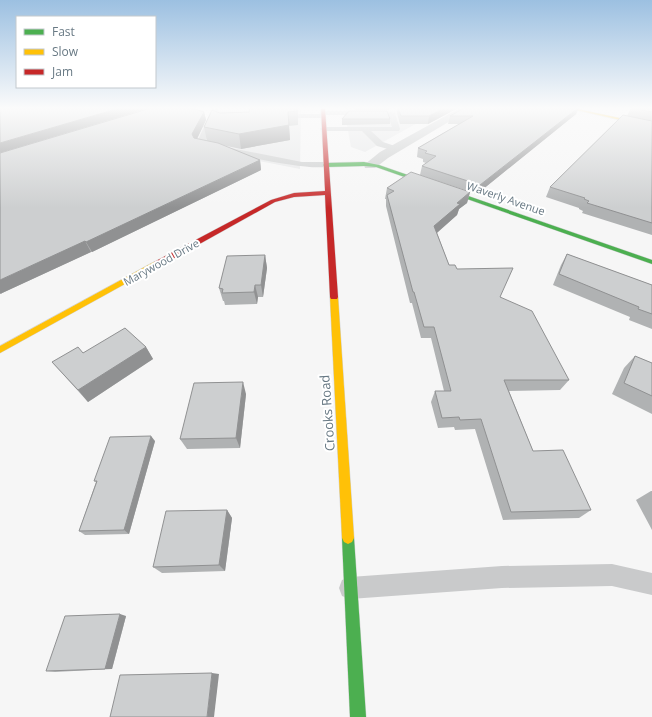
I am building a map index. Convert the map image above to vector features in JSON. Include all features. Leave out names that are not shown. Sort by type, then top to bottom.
[{"type":"main road","name":"Crooks Road","points":[[325,141],[358,717]]},
{"type":"main road","name":"Waverly Avenue","points":[[326,164],[370,165],[652,262]]},
{"type":"main road","name":"Marywood Drive","points":[[0,350],[273,201],[294,195],[327,193]]},
{"type":"street","points":[[370,165],[408,141]]},
{"type":"lane","points":[[201,141],[200,144],[294,163],[326,164]]},
{"type":"lane","points":[[377,141],[380,144],[395,149]]},
{"type":"lane","points":[[350,588],[502,577],[612,575],[652,584]]},
{"type":"shaded area","points":[[196,141],[300,141],[300,169],[193,148]]},
{"type":"shaded area","points":[[350,141],[384,141],[365,152],[351,147]]},
{"type":"building","points":[[39,141],[211,141],[260,160],[86,242],[85,241],[0,280],[0,153]]},
{"type":"building","points":[[429,141],[535,141],[480,185],[422,166],[436,156],[425,153],[427,151],[418,148]]},
{"type":"building","points":[[596,141],[652,141],[652,223],[587,203],[589,201],[584,199],[585,198],[550,187]]},
{"type":"building","points":[[411,172],[470,192],[457,203],[460,204],[434,226],[449,265],[455,265],[457,269],[513,268],[500,297],[532,311],[569,380],[504,380],[533,451],[563,450],[591,510],[511,512],[481,419],[460,420],[459,417],[442,418],[435,391],[451,391],[434,327],[424,327],[387,195],[394,191],[387,188]]},
{"type":"building","points":[[567,254],[652,285],[652,314],[638,309],[639,307],[559,274]]},
{"type":"building","points":[[265,255],[261,285],[255,285],[254,292],[222,293],[223,289],[219,288],[227,256]]},
{"type":"building","points":[[125,328],[146,347],[78,390],[52,362],[78,347],[83,353]]},
{"type":"building","points":[[635,356],[652,363],[652,396],[624,383]]},
{"type":"building","points":[[243,382],[236,438],[180,439],[194,383]]},
{"type":"building","points":[[151,436],[124,530],[79,531],[97,481],[94,481],[110,437]]},
{"type":"building","points":[[227,510],[219,565],[153,567],[166,511]]},
{"type":"building","points":[[120,614],[105,669],[46,671],[65,616]]},
{"type":"building","points":[[212,673],[207,717],[110,717],[120,675]]},
{"type":"traffic: fast","points":[[326,165],[364,164],[377,166],[652,262]]},
{"type":"traffic: fast","points":[[348,538],[358,717]]},
{"type":"traffic: slow","points":[[0,350],[157,264]]},
{"type":"traffic: slow","points":[[334,297],[348,538]]},
{"type":"traffic: jam","points":[[325,141],[334,297]]},
{"type":"traffic: jam","points":[[157,264],[273,201],[294,195],[327,193]]}]
